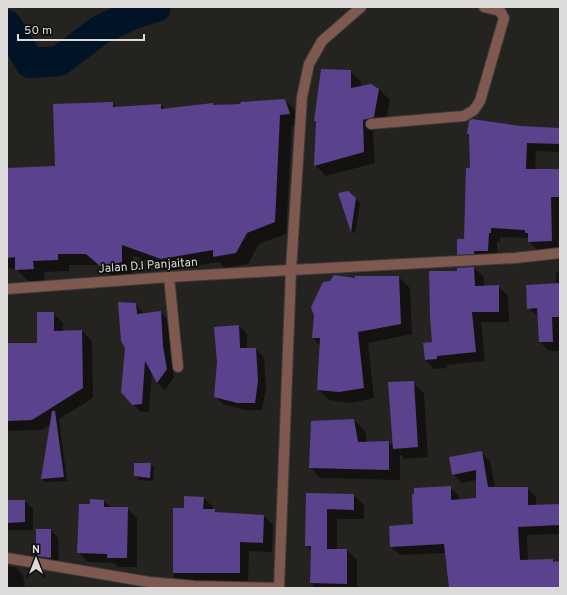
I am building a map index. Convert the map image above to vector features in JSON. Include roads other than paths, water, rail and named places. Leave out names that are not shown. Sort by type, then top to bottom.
[{"type":"street","points":[[7,558],[149,582],[195,586],[279,588],[291,270],[302,97],[309,64],[322,41],[361,7]]},
{"type":"street","points":[[371,124],[464,116],[474,110],[480,101],[504,18],[500,11],[484,7]]},
{"type":"street","name":"Jalan D.I Panjaitan","points":[[7,289],[169,277],[516,258],[560,253]]},
{"type":"street","points":[[169,277],[178,367]]},
{"type":"waterway","points":[[7,25],[30,63],[59,61],[100,30],[134,14],[156,7]]}]
